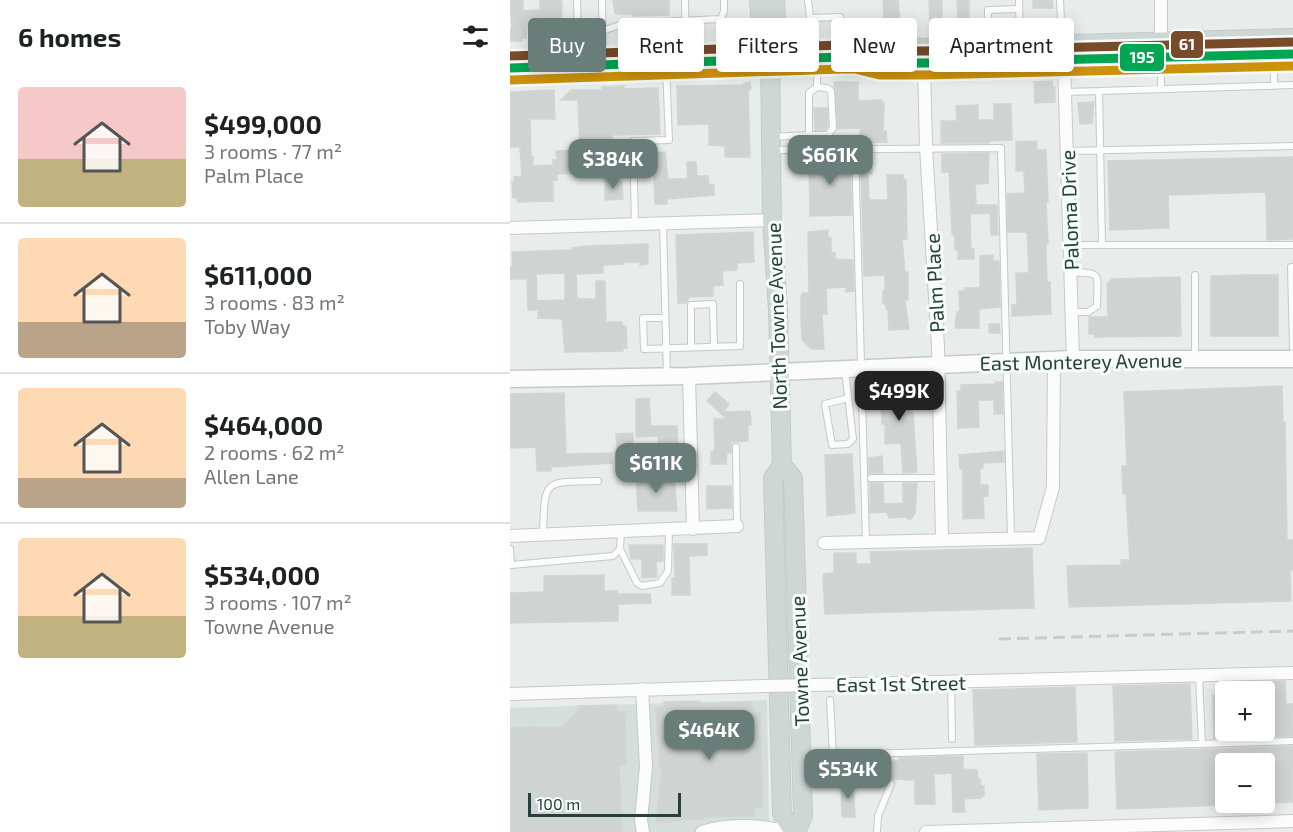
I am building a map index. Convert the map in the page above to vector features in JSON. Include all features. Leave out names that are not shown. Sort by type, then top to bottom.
[{"type":"main road","name":"North Towne Avenue","points":[[759,0],[760,18]]},
{"type":"main road","name":"North Towne Avenue","points":[[775,0],[776,18]]},
{"type":"main road","points":[[1074,52],[1161,49],[1293,38]]},
{"type":"main road","points":[[1161,49],[1293,54]]},
{"type":"main road","points":[[917,63],[929,63]]},
{"type":"main road","points":[[510,68],[528,67]]},
{"type":"main road","name":"North Towne Avenue","points":[[770,72],[772,220],[783,465],[793,478],[796,560]]},
{"type":"main road","name":"North Towne Avenue","points":[[783,465],[773,478],[782,814],[795,832]]},
{"type":"main road","name":"Towne Avenue","points":[[795,832],[803,816],[796,560]]},
{"type":"street","points":[[1161,0],[1161,49]]},
{"type":"street","name":"Palm Place","points":[[924,63],[926,147],[938,364],[942,539]]},
{"type":"street","name":"Paloma Drive","points":[[1064,72],[1073,359]]},
{"type":"street","points":[[510,228],[772,220]]},
{"type":"street","points":[[824,543],[1039,538],[1053,487],[1054,359]]},
{"type":"street","name":"East Monterey Avenue","points":[[510,379],[689,376],[1054,359],[1293,359]]},
{"type":"street","points":[[689,376],[693,529]]},
{"type":"street","points":[[510,536],[737,526]]},
{"type":"street","name":"East 1st Street","points":[[510,694],[1293,673]]},
{"type":"street","points":[[642,689],[646,767],[641,820],[644,832]]},
{"type":"street","points":[[926,832],[1293,821]]},
{"type":"street","points":[[702,832],[712,829],[766,826],[789,832]]},
{"type":"lane","points":[[577,0],[578,18]]},
{"type":"lane","points":[[602,0],[602,18]]},
{"type":"lane","points":[[685,0],[685,18]]},
{"type":"lane","points":[[704,20],[721,19],[724,12],[724,0]]},
{"type":"lane","points":[[808,0],[810,18],[840,18]]},
{"type":"lane","points":[[1019,0],[1019,18]]},
{"type":"lane","points":[[1060,0],[1061,18]]},
{"type":"lane","points":[[988,18],[988,10],[1019,9]]},
{"type":"lane","points":[[1161,49],[1161,89]]},
{"type":"lane","points":[[1274,55],[1274,86]]},
{"type":"lane","points":[[635,224],[633,141],[669,140],[666,72]]},
{"type":"lane","points":[[817,72],[818,87]]},
{"type":"lane","points":[[1065,92],[1293,85]]},
{"type":"lane","points":[[771,143],[809,135],[828,135],[833,128],[831,91],[827,88],[818,87],[809,93],[809,135]]},
{"type":"lane","points":[[1099,91],[1102,245]]},
{"type":"lane","points":[[771,143],[855,148],[1001,148],[1011,538]]},
{"type":"lane","points":[[1067,151],[1293,146]]},
{"type":"lane","points":[[855,148],[866,542]]},
{"type":"lane","points":[[663,223],[667,376]]},
{"type":"lane","points":[[1070,246],[1293,244]]},
{"type":"lane","points":[[1293,267],[1291,267],[1293,348]]},
{"type":"lane","points":[[1071,273],[1090,272],[1097,277],[1097,306],[1088,312],[1072,312]]},
{"type":"lane","points":[[1194,275],[1195,359]]},
{"type":"lane","points":[[666,318],[643,318],[644,349],[740,346],[740,284]]},
{"type":"lane","points":[[691,347],[691,304],[713,303],[714,347]]},
{"type":"lane","points":[[845,370],[853,439],[848,444],[832,445],[825,404],[848,398]]},
{"type":"lane","points":[[736,447],[737,526]]},
{"type":"lane","points":[[871,478],[941,478]]},
{"type":"lane","points":[[543,534],[545,492],[550,487],[557,482],[598,481]]},
{"type":"lane","points":[[621,532],[620,549],[638,583],[642,586],[660,583],[668,571],[669,530]]},
{"type":"lane","points":[[510,549],[511,565],[612,556],[620,549]]},
{"type":"lane","points":[[1199,675],[1202,744]]},
{"type":"lane","points":[[951,681],[952,739]]},
{"type":"lane","points":[[830,700],[833,755],[1293,741]]},
{"type":"lane","points":[[877,832],[878,816],[891,784]]},
{"type":"shaded area","points":[[767,700],[769,832],[510,832],[510,708]]},
{"type":"building","points":[[510,0],[523,0],[523,11],[540,10],[540,0],[560,0],[562,2],[561,18],[528,18],[526,38],[522,38],[522,41],[510,41],[510,29],[512,29]]},
{"type":"building","points":[[613,0],[669,0],[669,15],[615,14]]},
{"type":"building","points":[[883,0],[898,0],[900,18],[884,18]]},
{"type":"building","points":[[929,0],[942,1],[942,18],[930,18]]},
{"type":"building","points":[[957,0],[969,0],[969,18],[958,18]]},
{"type":"building","points":[[1033,0],[1052,0],[1053,8],[1033,8]]},
{"type":"building","points":[[1052,81],[1055,87],[1055,102],[1035,103],[1034,82]]},
{"type":"building","points":[[750,82],[751,89],[748,91],[750,157],[725,157],[725,146],[709,145],[709,124],[678,125],[677,86],[741,85]]},
{"type":"building","points":[[834,82],[858,82],[858,101],[882,100],[884,103],[883,131],[886,131],[887,142],[860,143],[860,128],[838,129]]},
{"type":"building","points":[[624,86],[624,89],[658,88],[660,134],[612,135],[612,139],[602,139],[603,154],[584,155],[584,167],[580,167],[580,173],[557,174],[557,180],[553,180],[553,201],[518,202],[516,197],[513,198],[514,177],[522,176],[520,147],[510,147],[510,92],[554,90],[555,119],[530,119],[533,166],[553,165],[553,160],[557,160],[556,151],[580,150],[578,100],[561,100],[571,90],[602,90],[602,87]]},
{"type":"building","points":[[1094,102],[1092,123],[1080,124],[1078,103]]},
{"type":"building","points":[[994,104],[1011,104],[1012,140],[989,141],[989,143],[941,143],[941,121],[957,121],[956,106],[978,105],[978,120],[994,120]]},
{"type":"building","points":[[814,108],[827,108],[828,126],[825,130],[815,130]]},
{"type":"building","points":[[1037,141],[1037,150],[1046,150],[1048,244],[1046,244],[1046,251],[1051,314],[1012,316],[1012,305],[1017,305],[1016,273],[1029,273],[1027,232],[1008,232],[1007,194],[1025,193],[1024,171],[1016,171],[1016,142]]},
{"type":"building","points":[[665,152],[668,179],[688,179],[687,162],[696,162],[697,176],[708,176],[709,185],[714,185],[714,195],[667,199],[667,204],[655,204],[653,153]]},
{"type":"building","points":[[989,153],[988,183],[975,184],[976,205],[997,205],[998,235],[991,235],[990,213],[970,214],[971,249],[974,249],[974,259],[958,259],[958,250],[955,250],[955,238],[952,233],[949,172],[942,172],[942,154]]},
{"type":"building","points":[[809,156],[850,156],[852,215],[810,216]]},
{"type":"building","points":[[1293,157],[1293,239],[1267,240],[1266,192],[1168,195],[1169,228],[1110,230],[1108,161]]},
{"type":"building","points":[[861,163],[872,163],[872,174],[868,174],[869,200],[888,200],[887,175],[903,175],[906,180],[907,239],[902,239],[905,272],[908,272],[908,300],[905,300],[909,329],[889,330],[888,309],[883,303],[885,275],[864,276]]},
{"type":"building","points":[[605,179],[622,182],[623,199],[605,200]]},
{"type":"building","points":[[828,230],[828,238],[831,238],[831,253],[835,253],[835,259],[853,260],[854,291],[846,292],[846,287],[826,288],[827,314],[822,314],[824,349],[811,349],[802,340],[801,316],[801,296],[803,293],[809,293],[808,232]]},
{"type":"building","points":[[753,232],[754,262],[737,263],[737,270],[722,271],[723,285],[713,286],[713,296],[689,297],[686,303],[678,303],[676,235]]},
{"type":"building","points":[[648,244],[648,264],[624,262],[624,264],[603,265],[603,273],[576,274],[577,299],[596,299],[596,281],[605,281],[606,322],[622,322],[623,326],[626,326],[627,348],[623,348],[623,351],[565,352],[562,319],[538,318],[538,310],[528,310],[527,279],[510,279],[510,267],[513,266],[512,252],[572,250],[572,248]],"holes":[[[565,273],[565,300],[537,301],[536,274]]]},
{"type":"building","points":[[993,255],[993,261],[999,261],[1000,307],[979,309],[979,328],[955,328],[957,312],[960,312],[959,291],[965,291],[965,288],[980,288],[980,256]]},
{"type":"building","points":[[1278,275],[1278,336],[1211,336],[1211,276]]},
{"type":"building","points":[[1180,277],[1181,336],[1095,337],[1095,334],[1089,334],[1089,317],[1108,317],[1107,284],[1112,279]]},
{"type":"building","points":[[989,324],[999,324],[1000,333],[989,333]]},
{"type":"building","points":[[996,382],[1002,382],[1003,414],[994,414],[994,400],[978,400],[979,427],[958,428],[957,391],[961,391],[961,385],[996,384]]},
{"type":"building","points":[[1282,386],[1283,422],[1285,422],[1287,540],[1293,540],[1293,570],[1290,570],[1291,601],[1069,607],[1067,566],[1121,565],[1121,560],[1130,560],[1122,466],[1127,466],[1124,392]]},
{"type":"building","points":[[915,387],[915,398],[912,398],[917,472],[903,473],[901,443],[885,444],[881,399],[874,399],[874,388]]},
{"type":"building","points":[[715,392],[729,404],[723,412],[750,411],[751,425],[748,425],[748,441],[731,442],[731,453],[727,453],[726,464],[711,464],[711,452],[715,447],[714,419],[727,419],[707,401]]},
{"type":"building","points":[[564,393],[566,454],[611,453],[612,463],[551,467],[551,471],[537,471],[536,447],[510,448],[510,394]]},
{"type":"building","points":[[649,398],[651,426],[677,426],[678,450],[659,451],[658,436],[636,437],[636,399]]},
{"type":"building","points":[[633,433],[633,449],[617,449],[616,434]]},
{"type":"building","points":[[1004,451],[1004,462],[983,463],[983,468],[980,469],[980,485],[988,485],[988,496],[983,496],[984,518],[963,519],[963,469],[960,469],[959,455]]},
{"type":"building","points":[[659,452],[659,461],[641,462],[640,453]]},
{"type":"building","points":[[852,454],[855,513],[827,516],[825,455]]},
{"type":"building","points":[[882,456],[883,473],[869,473],[869,458]]},
{"type":"building","points":[[644,476],[644,479],[674,477],[677,511],[638,511],[636,477]]},
{"type":"building","points":[[870,483],[883,483],[884,504],[903,503],[903,483],[917,483],[915,513],[912,518],[910,520],[905,517],[889,518],[887,512],[870,513]]},
{"type":"building","points":[[707,486],[731,486],[732,508],[707,509]]},
{"type":"building","points":[[674,544],[707,544],[707,555],[689,556],[690,595],[672,595],[672,578],[675,578]]},
{"type":"building","points":[[629,545],[663,545],[663,561],[656,562],[657,577],[642,578],[642,559],[631,559]]},
{"type":"building","points":[[1032,548],[1034,608],[825,614],[823,577],[824,574],[834,573],[834,553],[856,553],[856,564],[871,564],[870,552]]},
{"type":"building","points":[[604,575],[604,591],[617,591],[618,594],[650,594],[651,603],[618,604],[618,621],[510,623],[510,593],[544,592],[544,576]]},
{"type":"building","points":[[1275,681],[1285,681],[1286,704],[1293,704],[1293,736],[1275,736]]},
{"type":"building","points":[[1190,684],[1192,739],[1115,741],[1113,686]]},
{"type":"building","points":[[1075,687],[1077,742],[975,745],[973,690]]},
{"type":"building","points":[[1213,695],[1215,695],[1215,738],[1214,738]]},
{"type":"building","points":[[700,701],[700,704],[752,702],[752,713],[760,713],[763,807],[755,807],[755,816],[703,817],[703,819],[678,820],[670,823],[656,821],[662,769],[660,769],[656,707],[664,707],[664,702]]},
{"type":"building","points":[[616,705],[617,712],[625,712],[626,765],[619,765],[622,832],[510,832],[510,728],[563,727],[579,710],[578,706]]},
{"type":"building","points":[[1293,746],[1293,802],[1275,803],[1275,753],[1215,753],[1215,805],[1117,809],[1115,752]]},
{"type":"building","points":[[1087,753],[1088,808],[1039,810],[1037,754]]},
{"type":"building","points":[[963,756],[963,769],[977,770],[981,786],[984,786],[984,796],[981,798],[964,799],[965,812],[953,812],[952,773],[934,774],[935,804],[915,804],[915,780],[890,779],[889,761],[899,761],[899,758]]},
{"type":"building","points":[[841,782],[853,782],[855,817],[842,817]]},
{"type":"railway","points":[[999,639],[1293,631]]},
{"type":"transit line","name":"61","points":[[510,56],[842,45],[859,45],[882,51],[924,51],[1293,42]]},
{"type":"transit line","name":"195","points":[[510,68],[842,57],[857,57],[880,63],[924,63],[1293,54]]},
{"type":"transit line","points":[[510,80],[842,69],[855,69],[879,75],[924,75],[1293,66]]}]
